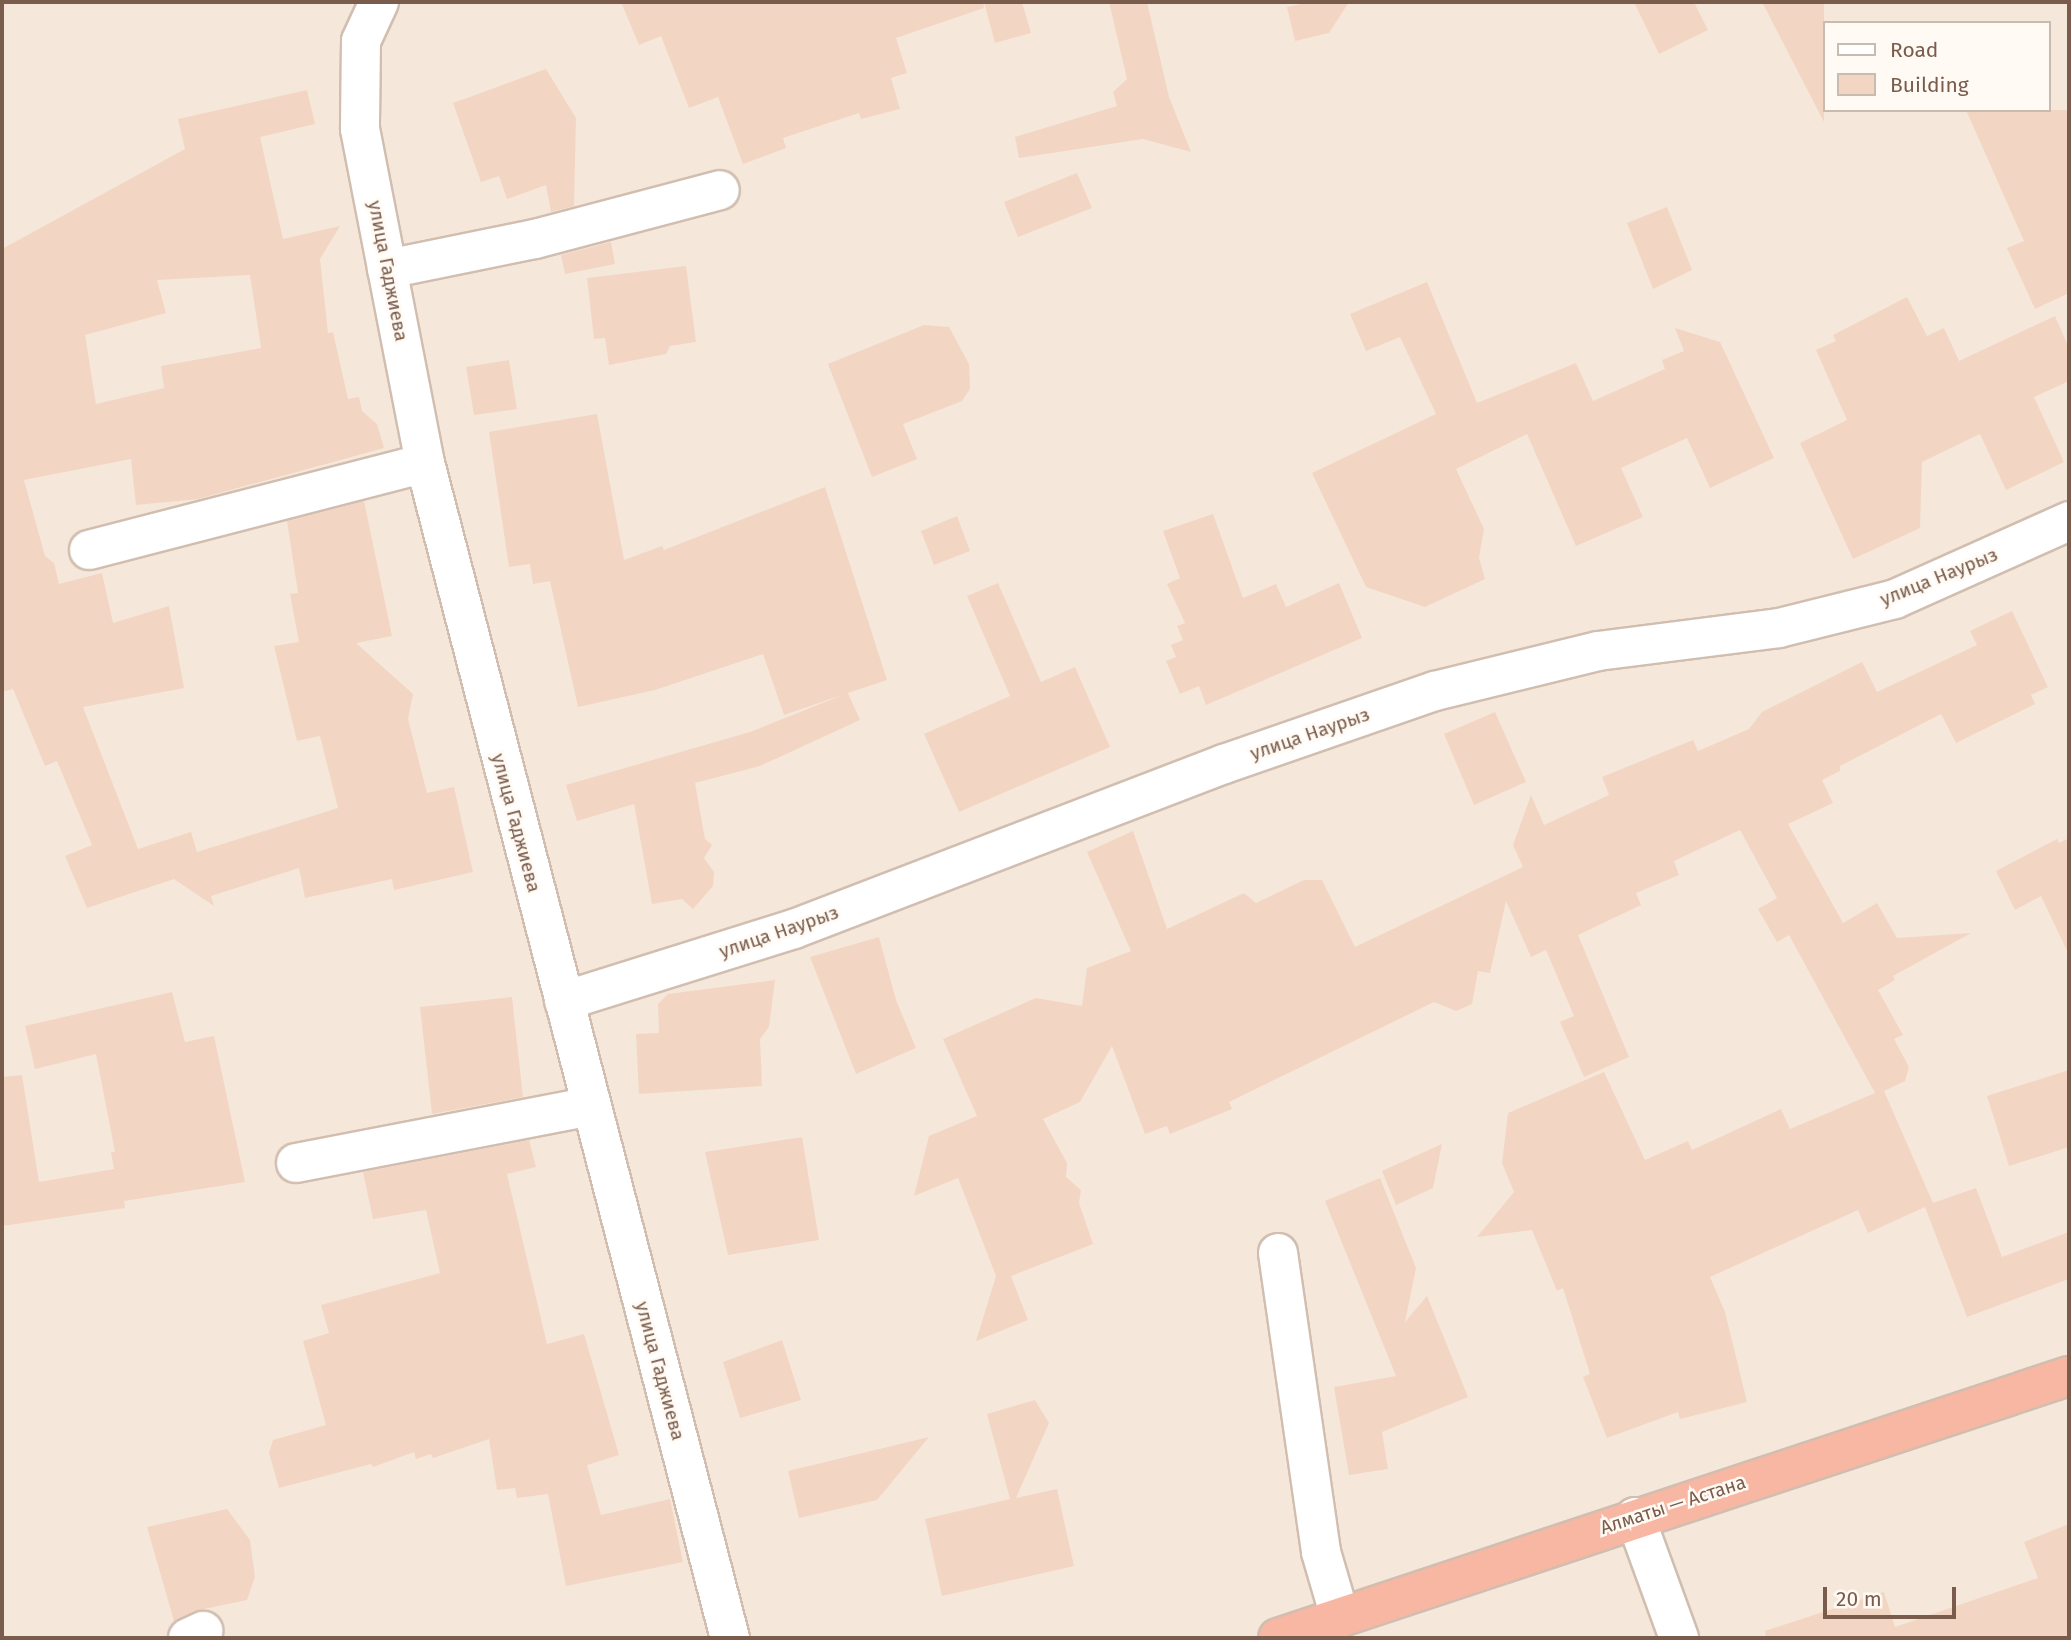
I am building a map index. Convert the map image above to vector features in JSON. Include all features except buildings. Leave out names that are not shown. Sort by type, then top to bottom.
[{"type":"highway","name":"Алматы — Астана","points":[[1278,1638],[1635,1517],[2069,1376]]},
{"type":"street","name":"улица Гаджиева","points":[[379,2],[361,41],[357,93],[387,269],[425,463],[730,1638]]},
{"type":"street","points":[[387,269],[535,239],[720,190]]},
{"type":"street","points":[[89,550],[425,463]]},
{"type":"street","name":"улица Наурыз","points":[[564,1002],[794,929],[1224,764],[1435,691],[1598,651],[1779,628],[1895,599],[2069,522]]},
{"type":"street","points":[[296,1163],[591,1107]]},
{"type":"street","points":[[1278,1253],[1321,1552],[1340,1617]]},
{"type":"street","points":[[1635,1517],[1679,1638]]},
{"type":"shaded area","points":[[2,2],[2069,2],[2069,1638],[2,1638]]}]
